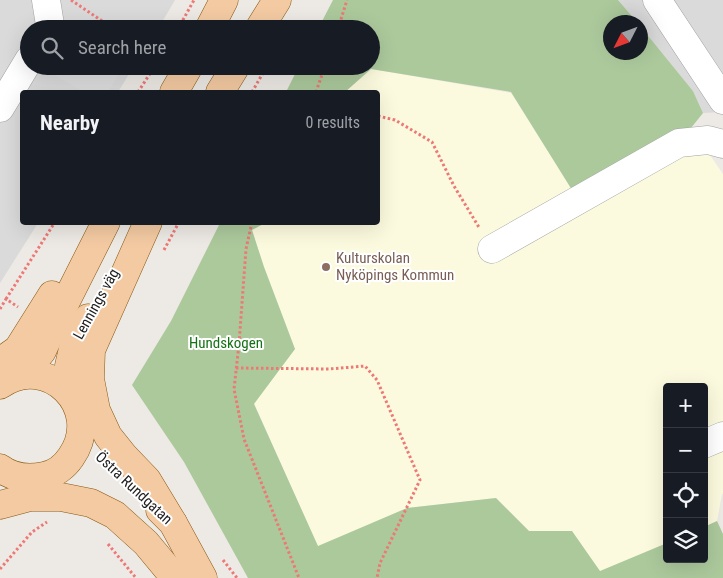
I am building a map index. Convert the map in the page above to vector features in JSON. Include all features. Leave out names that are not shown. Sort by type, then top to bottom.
[{"type":"main road","points":[[214,20],[224,0]]},
{"type":"main road","points":[[264,20],[276,0]]},
{"type":"main road","points":[[175,90],[183,75]]},
{"type":"main road","points":[[221,90],[230,75]]},
{"type":"main road","points":[[0,362],[18,349],[96,225]]},
{"type":"main road","name":"Lennings väg","points":[[12,380],[42,351],[104,225]]},
{"type":"main road","name":"Lennings väg","points":[[69,392],[69,366],[75,340],[140,225]]},
{"type":"main road","points":[[147,225],[91,350],[90,379],[96,410],[108,436],[147,480],[173,523]]},
{"type":"main road","points":[[12,380],[40,376],[56,382],[69,392]]},
{"type":"main road","name":"Östra Rundgatan","points":[[69,392],[78,406],[82,423],[94,451],[141,491],[173,523],[204,578]]},
{"type":"main road","points":[[6,476],[32,478],[48,475],[66,465],[78,448],[82,423]]},
{"type":"main road","name":"Östra Rundgatan","points":[[48,475],[98,487],[124,503],[148,524],[176,578]]},
{"type":"main road","points":[[0,505],[30,497],[61,497],[91,503],[115,515],[140,537],[176,578]]},
{"type":"street","points":[[46,0],[49,20]]},
{"type":"street","points":[[657,0],[723,100]]},
{"type":"street","points":[[0,108],[20,75]]},
{"type":"street","points":[[492,249],[679,143],[708,140],[723,144]]},
{"type":"street","points":[[708,442],[723,436]]},
{"type":"path","points":[[71,0],[101,20]]},
{"type":"path","points":[[183,20],[194,0]]},
{"type":"path","points":[[341,20],[348,0]]},
{"type":"path","points":[[139,90],[149,75]]},
{"type":"path","points":[[253,90],[262,75]]},
{"type":"path","points":[[317,90],[322,75]]},
{"type":"path","points":[[380,116],[395,120],[432,142],[454,186],[492,249]]},
{"type":"path","points":[[6,299],[53,225]]},
{"type":"path","points":[[251,225],[246,249],[234,389],[244,439],[299,578]]},
{"type":"path","points":[[236,368],[329,369],[365,366],[377,380],[420,480],[380,563],[376,578]]},
{"type":"path","points":[[107,542],[136,578]]},
{"type":"shaded area","points":[[0,0],[175,0],[163,20],[20,20],[20,75],[128,75],[119,90],[20,90],[20,225],[37,225],[0,283]]},
{"type":"shaded area","points":[[618,0],[723,0],[723,112],[703,113],[693,91],[648,36],[648,15],[631,15]]},
{"type":"shaded area","points":[[380,71],[511,93],[572,189],[691,128],[723,174],[723,494],[717,521],[708,525],[708,383],[663,383],[663,545],[600,572],[572,531],[529,531],[496,498],[407,508],[318,547],[254,403],[295,349],[252,230],[261,225],[380,225],[380,90],[347,90],[364,75],[380,75]]},
{"type":"shaded area","points":[[55,75],[118,75],[109,90],[81,90]]},
{"type":"green space","points":[[333,0],[618,0],[631,15],[603,15],[603,60],[648,60],[648,36],[693,91],[703,113],[691,128],[572,190],[511,92],[380,70],[380,20],[323,20]]},
{"type":"green space","points":[[294,75],[364,75],[347,90],[287,90]]},
{"type":"green space","name":"Hundskogen","points":[[219,225],[261,225],[252,230],[295,349],[254,404],[318,546],[407,508],[496,498],[529,531],[572,531],[600,571],[663,545],[663,563],[708,563],[708,525],[717,521],[723,534],[723,578],[248,578],[184,462],[132,385],[171,321]]},
{"type":"place","name":"Kulturskolan Nyköpings Kommun","points":[[326,267]]}]
